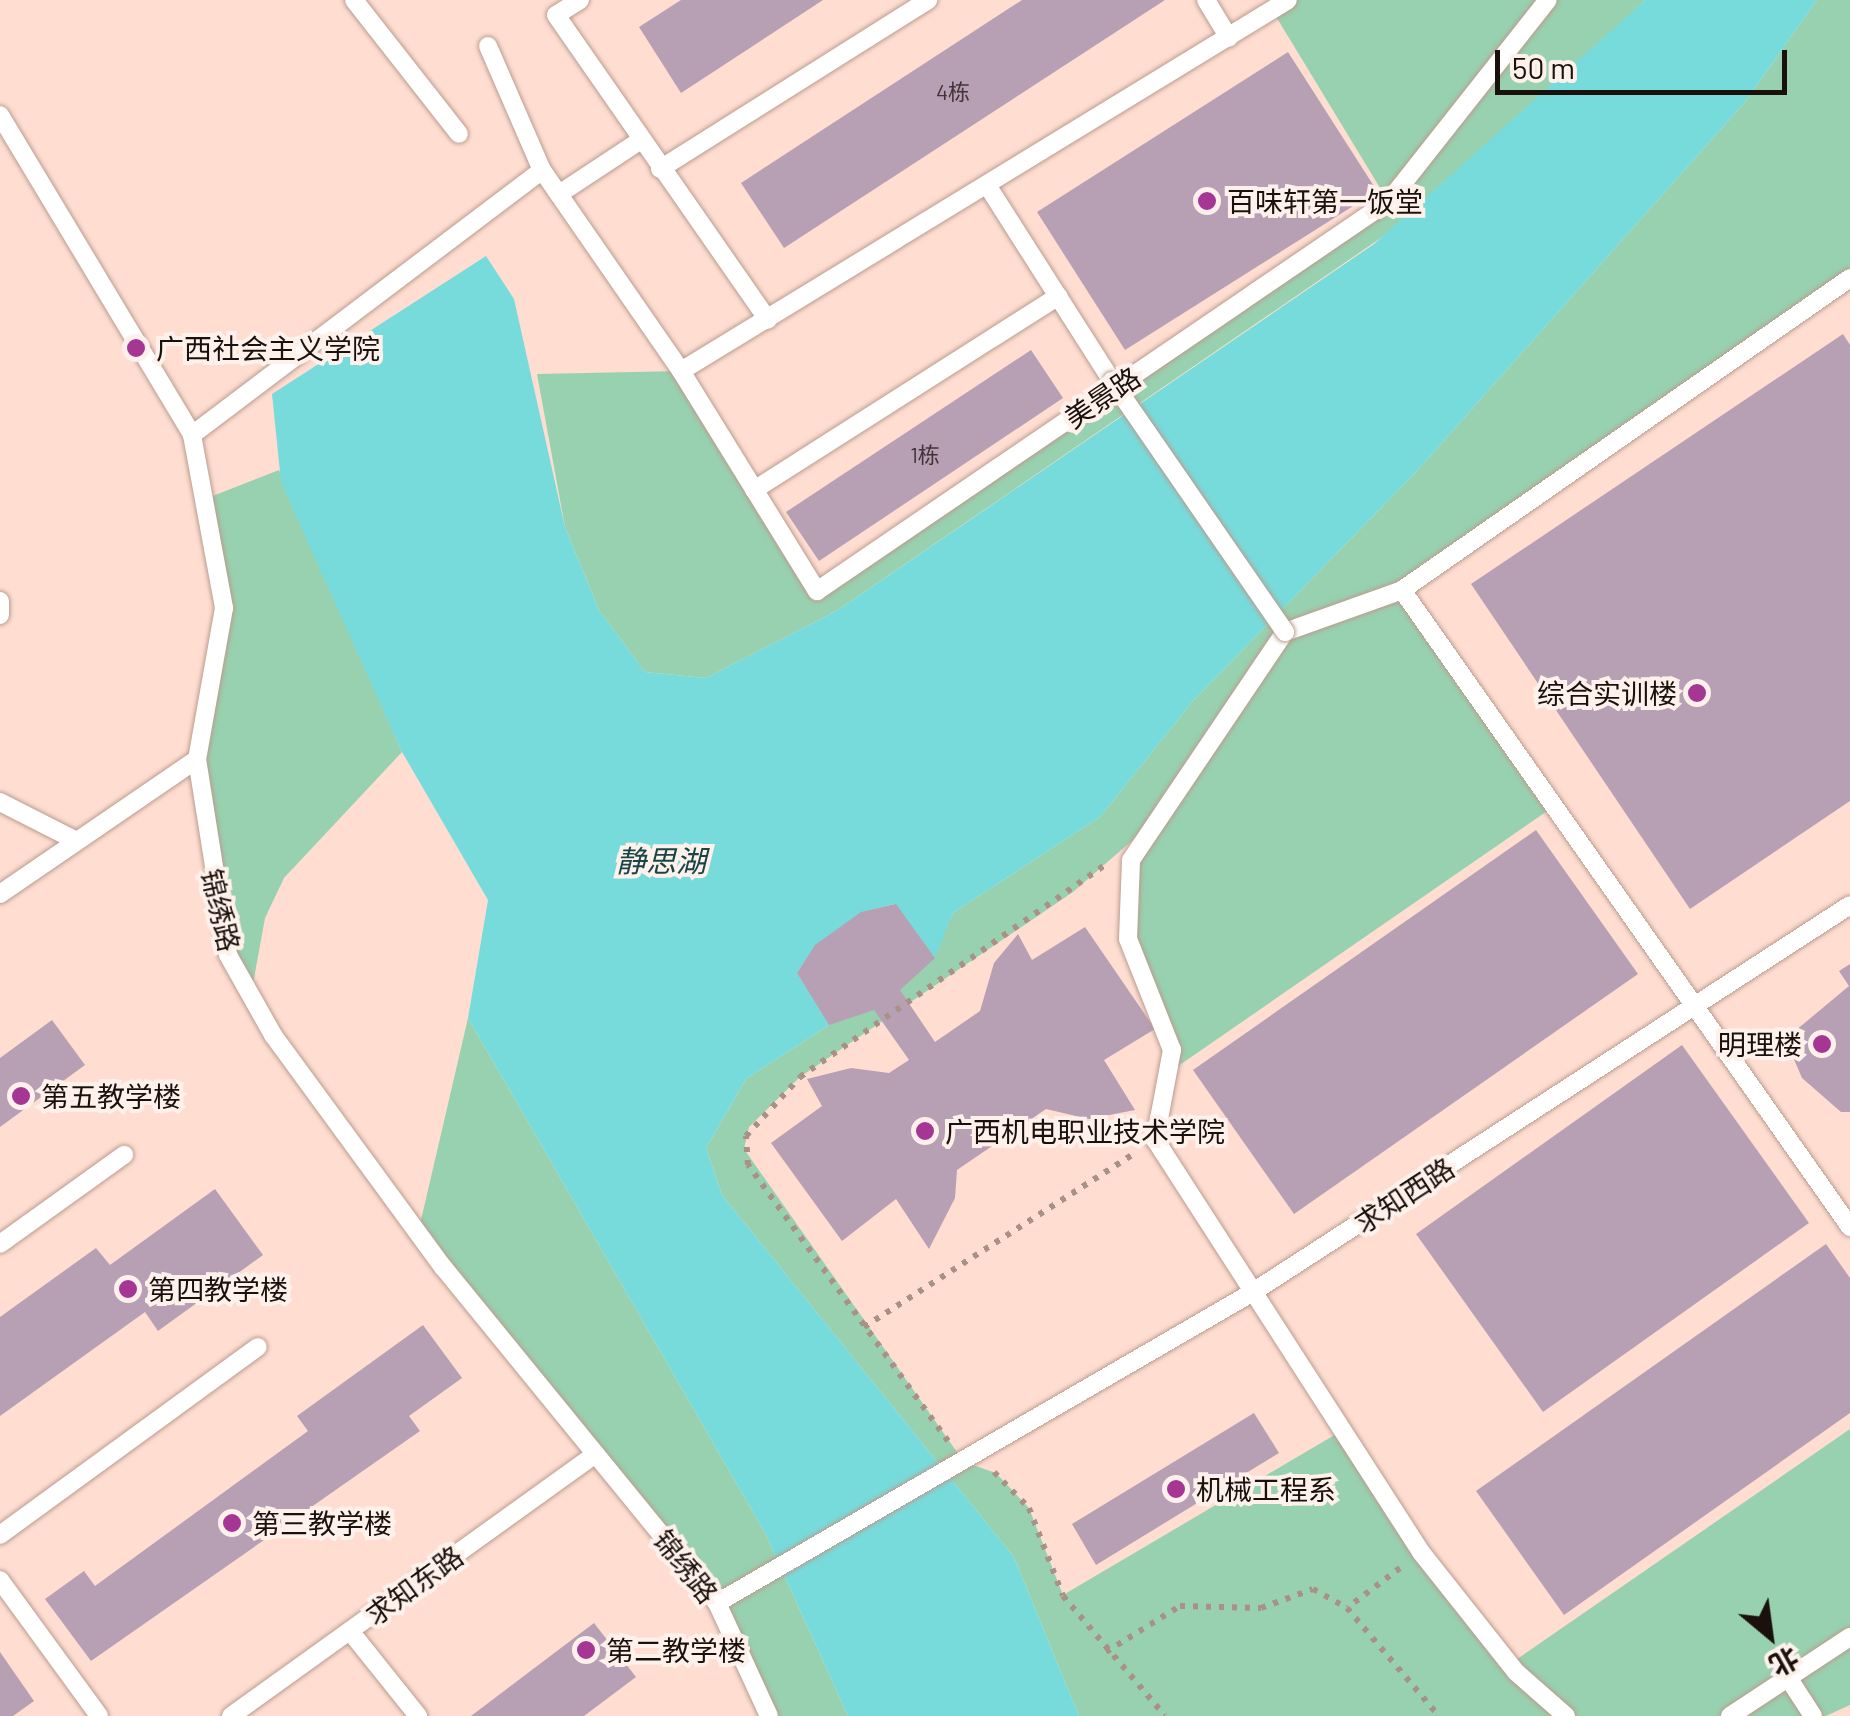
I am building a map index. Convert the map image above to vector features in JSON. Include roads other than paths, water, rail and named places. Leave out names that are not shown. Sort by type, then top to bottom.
[{"type":"lane","points":[[354,0],[459,134]]},
{"type":"lane","points":[[580,0],[552,8],[638,142],[768,320]]},
{"type":"lane","points":[[660,170],[928,0]]},
{"type":"lane","points":[[1206,0],[1229,38]]},
{"type":"lane","points":[[682,371],[1288,0]]},
{"type":"lane","name":"美景路","points":[[488,46],[542,170],[682,371],[816,591],[1389,201],[1548,0]]},
{"type":"lane","points":[[0,115],[192,434],[542,170]]},
{"type":"lane","points":[[558,194],[638,142]]},
{"type":"lane","points":[[987,185],[1112,381],[1285,632]]},
{"type":"lane","points":[[1566,1716],[1516,1672],[1421,1552],[1155,1140],[1172,1050],[1128,938],[1124,905],[1144,830],[1285,632],[1402,590],[1850,278]]},
{"type":"lane","points":[[754,490],[1058,296]]},
{"type":"lane","name":"锦绣路","points":[[192,434],[224,608],[198,759],[228,955],[273,1035],[596,1454],[717,1603],[769,1716]]},
{"type":"lane","points":[[1402,590],[1699,1006],[1850,1227]]},
{"type":"lane","points":[[0,601],[0,615]]},
{"type":"lane","points":[[0,894],[198,759]]},
{"type":"lane","points":[[0,802],[78,841]]},
{"type":"lane","name":"求知西路","points":[[717,1603],[1254,1292],[1850,906]]},
{"type":"lane","points":[[0,1244],[124,1154]]},
{"type":"lane","points":[[0,1536],[258,1346]]},
{"type":"lane","name":"求知东路","points":[[232,1716],[596,1454]]},
{"type":"lane","points":[[0,1580],[99,1716]]},
{"type":"lane","points":[[350,1631],[418,1716]]},
{"type":"lane","points":[[1730,1716],[1850,1637]]},
{"type":"lane","points":[[1789,1679],[1813,1716]]},
{"type":"water","name":"静思湖","points":[[1645,0],[1817,0],[1745,102],[1416,472],[1193,701],[1100,817],[953,913],[935,958],[895,904],[862,912],[815,946],[797,973],[829,1025],[746,1079],[706,1148],[722,1195],[1014,1557],[1079,1716],[848,1716],[765,1533],[468,1018],[488,900],[402,752],[281,482],[272,394],[486,256],[514,299],[565,527],[599,610],[645,672],[706,678],[838,610],[1374,244]]},
{"type":"place","name":"百味轩第一饭堂","points":[[1207,201]]},
{"type":"place","name":"广西社会主义学院","points":[[136,348]]},
{"type":"place","name":"综合实训楼","points":[[1697,693]]},
{"type":"place","name":"明理楼","points":[[1822,1044]]},
{"type":"place","name":"第五教学楼","points":[[21,1096]]},
{"type":"place","name":"广西机电职业技术学院","points":[[925,1131]]},
{"type":"place","name":"第四教学楼","points":[[128,1289]]},
{"type":"place","name":"机械工程系","points":[[1176,1489]]},
{"type":"place","name":"第三教学楼","points":[[232,1523]]},
{"type":"place","name":"第二教学楼","points":[[586,1650]]}]
